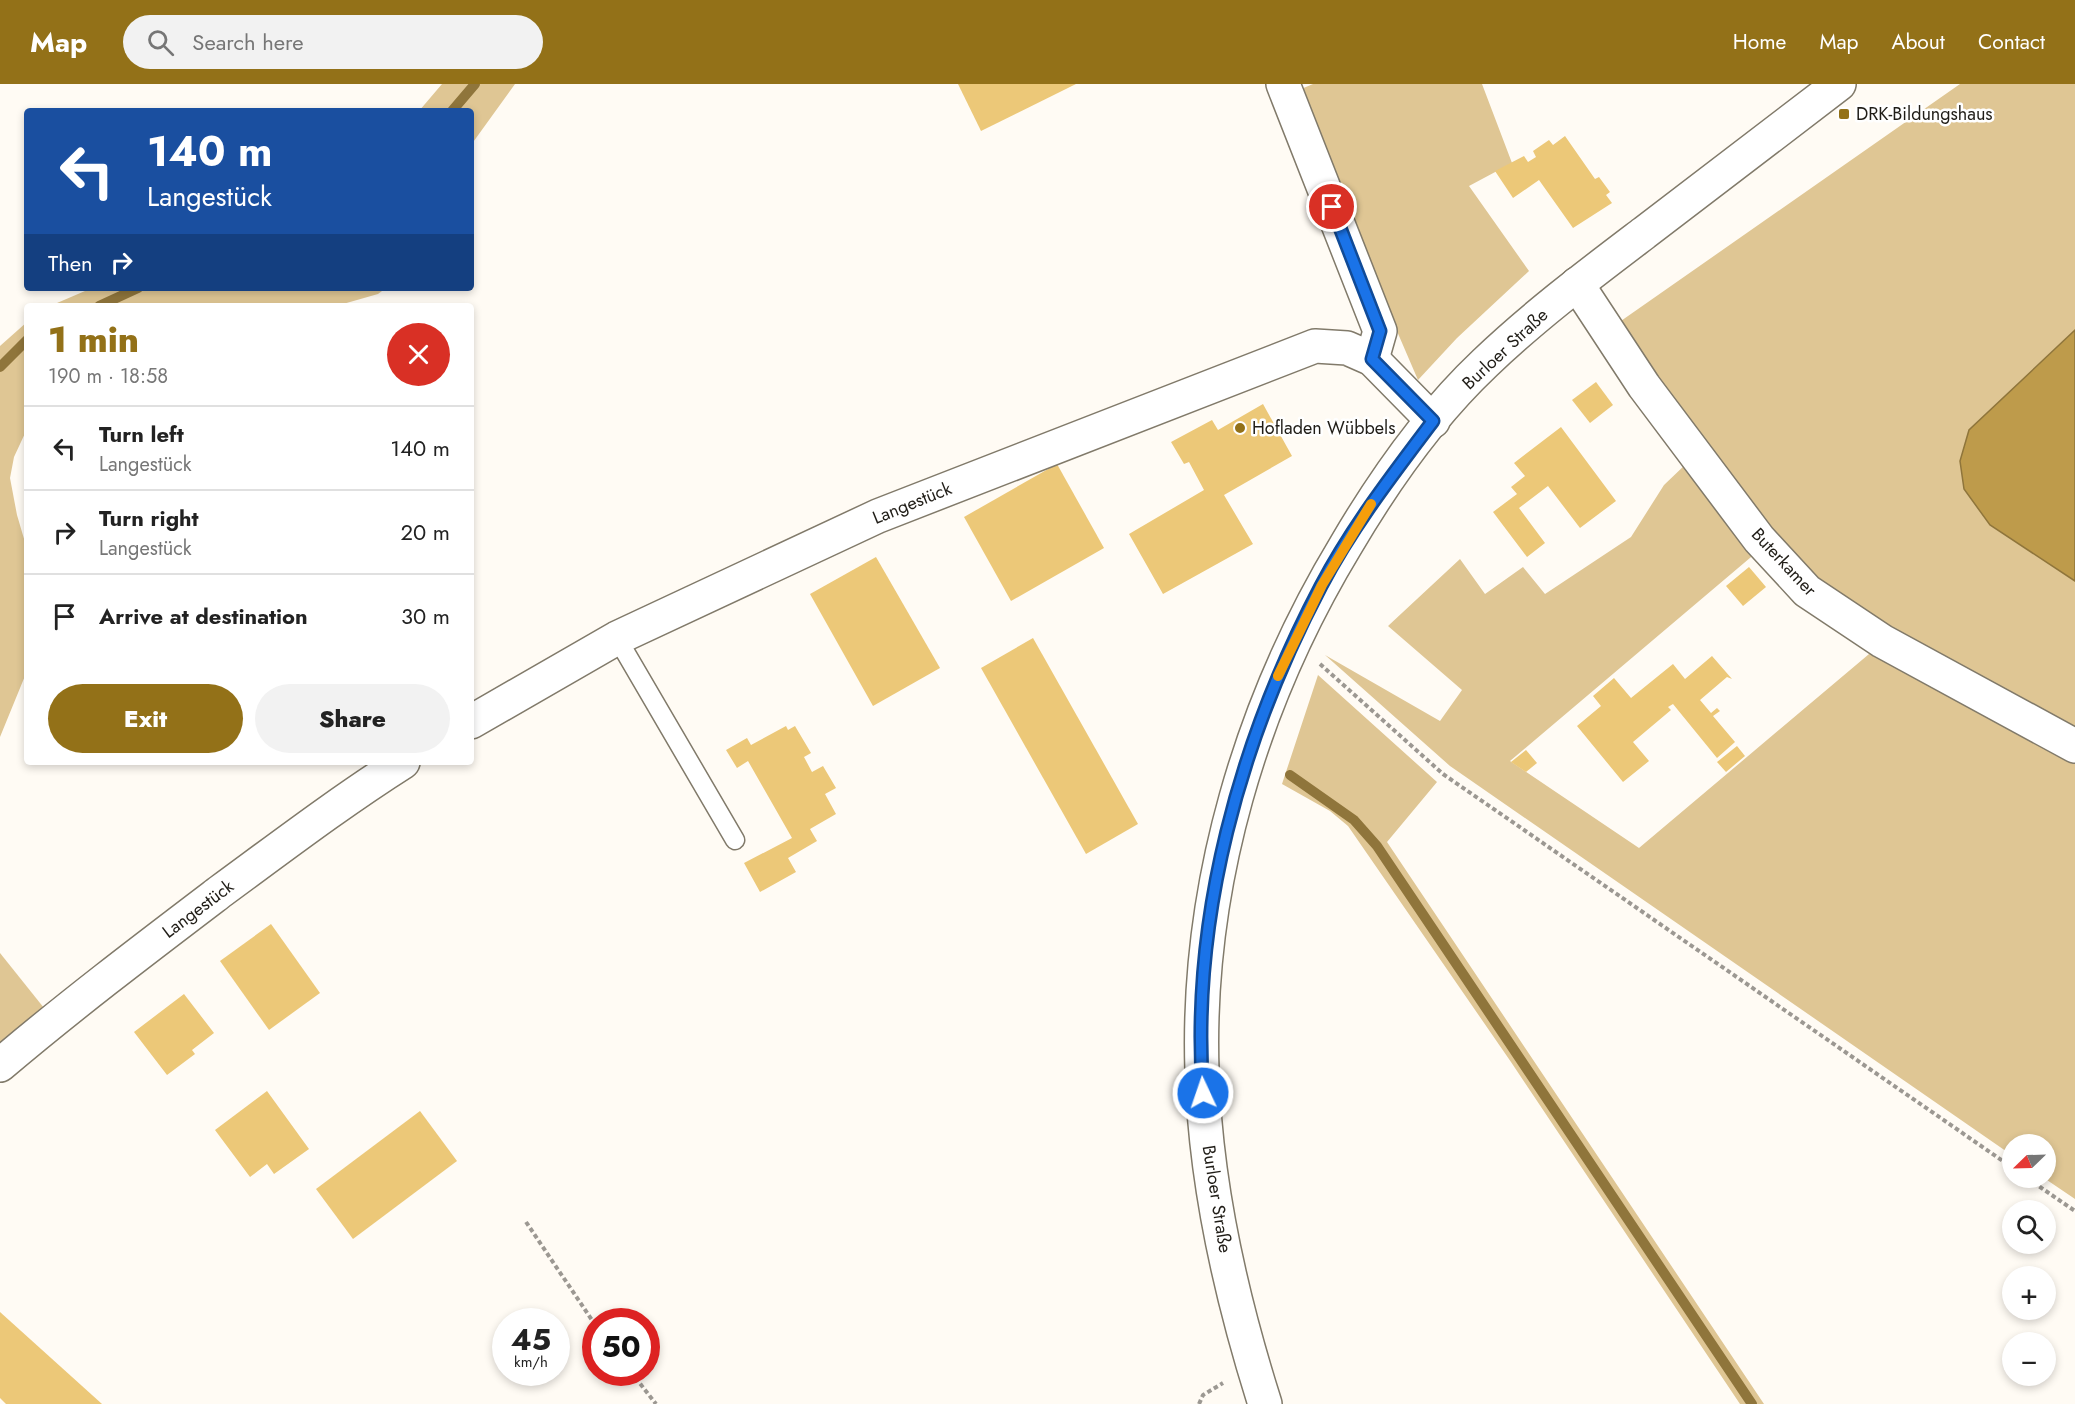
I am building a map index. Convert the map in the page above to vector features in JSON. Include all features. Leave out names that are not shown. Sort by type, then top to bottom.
[{"type":"street","points":[[1283,84],[1380,331],[1372,359]]},
{"type":"street","name":"Burloer Straße","points":[[1265,1404],[1241,1330],[1218,1221],[1202,1070],[1206,948],[1222,852],[1239,789],[1278,676],[1322,585],[1369,507],[1433,421],[1483,364],[1577,284],[1839,84]]},
{"type":"street","name":"Buterkamer","points":[[1577,284],[1651,396],[1759,539],[1807,591],[1882,641],[2075,746]]},
{"type":"street","name":"Langestück","points":[[474,720],[617,638],[878,516],[1315,346],[1347,348],[1372,359],[1433,421]]},
{"type":"street","name":"Langestück","points":[[0,1065],[93,987],[348,797],[398,765]]},
{"type":"lane","points":[[617,638],[735,840]]},
{"type":"path","points":[[1294,642],[1443,774],[2002,1160]]},
{"type":"path","points":[[2042,1188],[2075,1211]]},
{"type":"path","points":[[526,1222],[584,1308]]},
{"type":"path","points":[[1220,1372],[1227,1393]]},
{"type":"path","points":[[1199,1404],[1203,1395],[1223,1383]]},
{"type":"path","points":[[642,1386],[656,1404]]},
{"type":"shaded area","points":[[442,84],[515,84],[474,141],[474,108],[422,108]]},
{"type":"shaded area","points":[[1313,84],[1482,84],[1512,163],[1469,186],[1529,271],[1457,338],[1418,380],[1294,92]]},
{"type":"shaded area","points":[[1960,84],[2075,84],[2075,330],[2034,368],[1990,525],[2075,581],[2075,734],[1887,630],[1839,596],[1800,563],[1767,529],[1618,323]]},
{"type":"shaded area","points":[[85,291],[382,291],[346,303],[57,303]]},
{"type":"shaded area","points":[[24,325],[24,435],[14,457],[10,478],[24,539],[24,678],[0,737],[0,346]]},
{"type":"shaded area","points":[[2075,330],[2075,581],[1990,525],[1964,489],[1960,461],[1969,430]]},
{"type":"shaded area","points":[[1687,463],[1757,552],[1510,761],[1639,848],[1875,649],[2075,758],[2075,1199],[2056,1186],[2056,1134],[2002,1134],[2002,1148],[1450,766],[1325,655],[1440,721],[1462,690],[1388,626],[1460,559],[1485,594],[1523,567],[1545,594],[1631,537],[1664,485]]},
{"type":"shaded area","points":[[1318,675],[1437,782],[1387,842],[1764,1404],[1740,1404],[1511,1062],[1348,826],[1330,811],[1282,784]]},
{"type":"shaded area","points":[[0,953],[48,1013],[0,1055]]},
{"type":"building","points":[[958,84],[1076,84],[981,131]]},
{"type":"building","points":[[1565,136],[1595,179],[1599,177],[1610,192],[1606,195],[1612,203],[1573,228],[1539,180],[1513,198],[1495,171],[1524,156],[1528,162],[1536,157],[1533,151],[1549,140],[1553,145]]},
{"type":"building","points":[[1596,382],[1613,405],[1590,423],[1572,400]]},
{"type":"building","points":[[1263,404],[1292,456],[1224,495],[1253,544],[1163,594],[1129,534],[1204,490],[1189,462],[1184,464],[1171,442],[1212,420],[1218,430]]},
{"type":"building","points":[[1561,427],[1616,501],[1580,528],[1548,486],[1519,508],[1545,543],[1527,557],[1493,512],[1517,494],[1511,487],[1525,476],[1514,463]]},
{"type":"building","points":[[1057,464],[1104,548],[1011,601],[964,517]]},
{"type":"building","points":[[876,557],[940,668],[873,706],[810,594]]},
{"type":"building","points":[[1749,567],[1766,587],[1743,606],[1726,586]]},
{"type":"building","points":[[1033,638],[1138,824],[1086,854],[981,668]]},
{"type":"building","points":[[1712,656],[1732,679],[1727,677],[1700,700],[1711,713],[1717,708],[1720,711],[1713,716],[1735,742],[1717,758],[1673,704],[1668,707],[1671,710],[1633,742],[1649,761],[1623,782],[1577,726],[1601,706],[1593,696],[1614,678],[1631,698],[1673,664],[1685,679]]},
{"type":"building","points":[[786,726],[788,730],[795,726],[811,753],[804,757],[812,772],[823,766],[836,788],[825,794],[836,814],[810,829],[817,841],[788,858],[796,872],[760,892],[744,863],[792,838],[748,761],[737,768],[726,750],[747,738],[751,745]]},
{"type":"building","points":[[1737,746],[1745,756],[1726,772],[1717,762]]},
{"type":"building","points":[[1526,750],[1537,763],[1526,772],[1511,762]]},
{"type":"building","points":[[271,924],[320,993],[269,1030],[220,961]]},
{"type":"building","points":[[184,994],[214,1033],[192,1050],[195,1054],[167,1075],[134,1032]]},
{"type":"building","points":[[267,1091],[309,1149],[274,1174],[267,1164],[250,1177],[215,1130]]},
{"type":"building","points":[[420,1111],[457,1161],[353,1239],[316,1189]]},
{"type":"building","points":[[0,1312],[102,1404],[6,1404],[0,1398]]},
{"type":"waterway","points":[[455,108],[475,84]]},
{"type":"waterway","points":[[106,303],[132,291]]},
{"type":"waterway","points":[[0,367],[24,343]]},
{"type":"waterway","points":[[1290,775],[1354,820],[1377,846],[1752,1404]]},
{"type":"slow traffic","points":[[1278,676],[1322,585],[1371,504]]},
{"type":"place","name":"DRK-Bildungshaus","points":[[1844,114]]},
{"type":"place","name":"Hofladen Wübbels","points":[[1240,428]]},
{"type":"route","points":[[1203,1093],[1206,948],[1222,852],[1245,768],[1278,676],[1322,585],[1369,507],[1433,421],[1372,359],[1380,331],[1332,207]]}]
